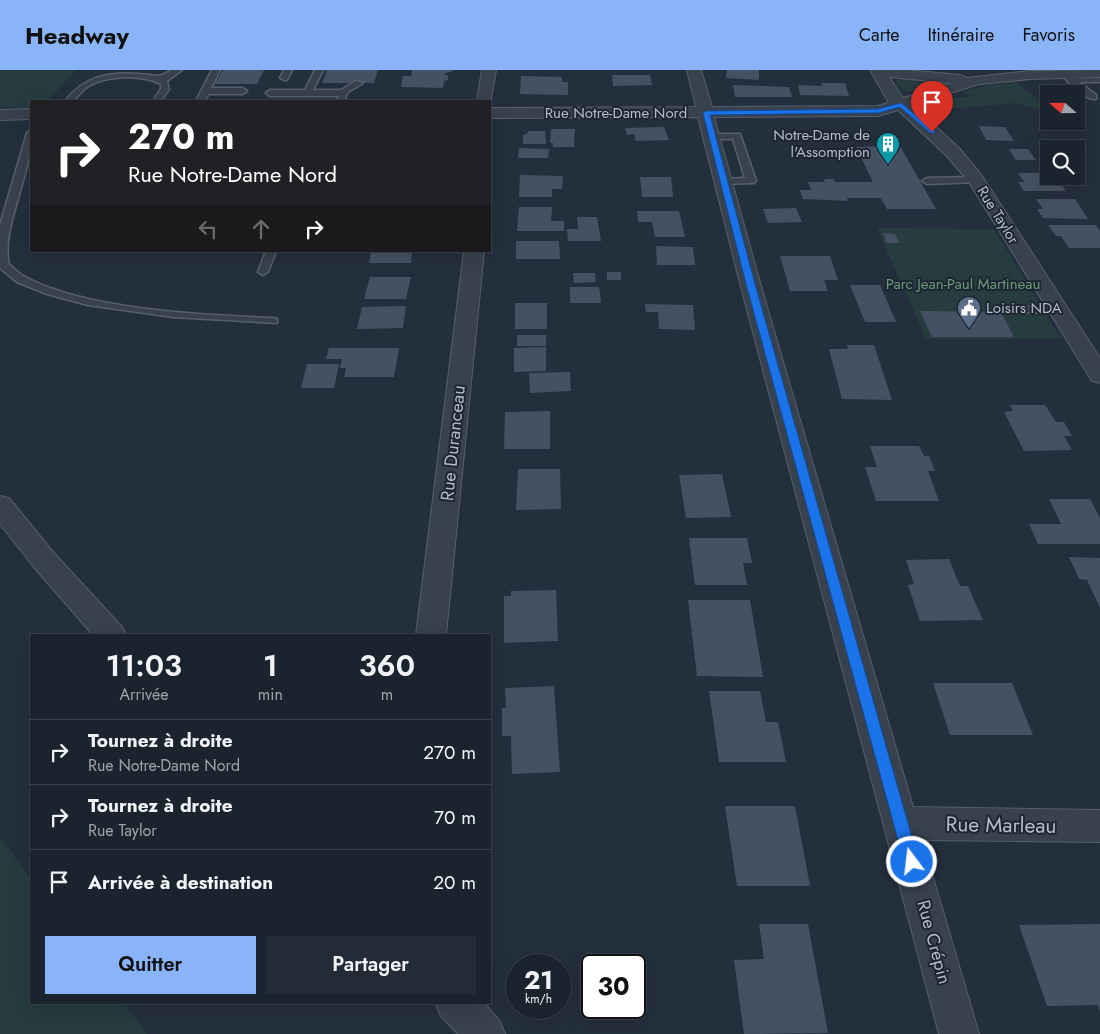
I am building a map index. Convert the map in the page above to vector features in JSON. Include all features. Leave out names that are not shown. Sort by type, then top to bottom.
[{"type":"street","points":[[485,100],[489,70]]},
{"type":"street","name":"Rue Crépin","points":[[694,70],[959,1034]]},
{"type":"street","name":"Rue Notre-Dame Nord","points":[[878,71],[976,80],[1068,77],[1100,73]]},
{"type":"street","name":"Rue Taylor","points":[[878,71],[891,95],[953,152],[976,180],[1100,376]]},
{"type":"street","name":"Rue Notre-Dame Nord","points":[[491,113],[864,112],[878,111],[976,80]]},
{"type":"street","points":[[0,114],[30,114]]},
{"type":"street","name":"Rue Duranceau","points":[[431,634],[474,252]]},
{"type":"street","points":[[0,505],[43,559],[110,634]]},
{"type":"street","name":"Rue Marleau","points":[[901,823],[1100,826]]},
{"type":"street","points":[[457,1004],[485,1034]]},
{"type":"lane","points":[[97,71],[106,75],[162,80],[178,70]]},
{"type":"lane","points":[[201,100],[216,70]]},
{"type":"lane","points":[[284,78],[288,70]]},
{"type":"lane","points":[[308,93],[319,70]]},
{"type":"lane","points":[[70,100],[84,86],[106,75]]},
{"type":"lane","points":[[1068,77],[1100,80]]},
{"type":"lane","points":[[1068,77],[1093,96]]},
{"type":"lane","points":[[158,100],[166,86],[162,80]]},
{"type":"lane","points":[[335,83],[343,95]]},
{"type":"lane","points":[[270,93],[343,95],[359,83]]},
{"type":"lane","points":[[206,91],[243,91]]},
{"type":"lane","points":[[30,137],[1,240],[0,256],[3,266],[11,273],[36,287],[94,302],[153,312],[273,321]]},
{"type":"lane","points":[[927,181],[976,180]]},
{"type":"lane","points":[[263,272],[270,252]]},
{"type":"lane","points":[[1029,310],[1058,310]]},
{"type":"green space","points":[[0,70],[76,70],[48,100],[30,100],[30,106],[27,107],[0,107]]},
{"type":"green space","points":[[901,78],[934,81],[937,83],[921,90],[910,92],[905,91],[896,84],[896,80]]},
{"type":"green space","points":[[1014,81],[1040,101],[1040,110],[1017,103],[923,111],[928,104],[939,98],[970,96],[961,91]]},
{"type":"green space","name":"Parc Jean-Paul Martineau","points":[[877,228],[994,229],[1061,339],[926,339]]},
{"type":"green space","points":[[0,837],[30,878],[30,1004],[125,1004],[147,1034],[0,1034]]},
{"type":"building","points":[[223,70],[264,70],[257,84],[215,84]]},
{"type":"building","points":[[327,70],[378,70],[374,83],[322,83]]},
{"type":"building","points":[[412,70],[453,70],[452,72],[444,73],[448,76],[448,80],[444,81],[443,88],[401,87],[403,76],[411,76]]},
{"type":"building","points":[[727,70],[759,70],[759,80],[726,78]]},
{"type":"building","points":[[612,75],[650,75],[652,85],[613,86]]},
{"type":"building","points":[[521,76],[562,77],[562,82],[568,82],[568,95],[520,94]]},
{"type":"building","points":[[821,83],[845,83],[849,96],[800,95],[798,85],[822,86]]},
{"type":"building","points":[[733,85],[789,87],[792,97],[735,97]]},
{"type":"building","points":[[979,126],[1005,127],[1014,141],[986,140]]},
{"type":"building","points":[[664,127],[669,140],[636,141],[634,134],[627,135],[625,128]]},
{"type":"building","points":[[551,129],[575,129],[574,147],[553,147],[553,143],[550,143]]},
{"type":"building","points":[[528,131],[545,131],[546,144],[523,144],[523,135],[528,133]]},
{"type":"building","name":"Notre-Dame de l'Assomption","points":[[900,146],[936,209],[887,209],[881,198],[847,198],[848,201],[803,199],[800,190],[811,190],[808,182],[825,182],[824,179],[834,179],[835,182],[873,182],[856,147]]},
{"type":"building","points":[[519,148],[549,149],[548,158],[518,158]]},
{"type":"building","points":[[1009,149],[1028,149],[1036,160],[1016,160]]},
{"type":"building","points":[[1018,173],[1040,173],[1040,185],[1062,185],[1066,191],[1024,191],[1018,182],[1024,182]]},
{"type":"building","points":[[520,175],[563,176],[562,189],[552,189],[552,197],[519,197]]},
{"type":"building","points":[[640,177],[671,177],[673,197],[642,197]]},
{"type":"building","points":[[1036,199],[1075,199],[1088,219],[1043,218],[1037,209],[1043,209]]},
{"type":"building","points":[[519,207],[552,207],[551,221],[564,221],[564,231],[517,231]]},
{"type":"building","points":[[796,208],[802,222],[768,223],[763,209]]},
{"type":"building","points":[[637,211],[679,211],[685,237],[655,237],[652,222],[638,222]]},
{"type":"building","points":[[577,217],[597,217],[601,241],[568,241],[567,229],[578,229]]},
{"type":"building","points":[[1048,225],[1096,225],[1100,231],[1100,248],[1069,248],[1061,236],[1056,236]]},
{"type":"building","points":[[883,233],[895,234],[900,243],[887,243]]},
{"type":"building","points":[[516,241],[559,241],[560,259],[516,259]]},
{"type":"building","points":[[656,246],[693,247],[695,265],[657,265]]},
{"type":"building","points":[[371,252],[412,252],[411,263],[369,263]]},
{"type":"building","points":[[780,256],[830,256],[838,280],[824,280],[828,291],[790,291]]},
{"type":"building","points":[[607,272],[621,272],[621,280],[607,280]]},
{"type":"building","points":[[573,273],[595,273],[596,282],[574,283]]},
{"type":"building","points":[[370,277],[411,277],[406,299],[364,299]]},
{"type":"building","points":[[850,285],[880,285],[896,322],[865,322]]},
{"type":"building","points":[[570,287],[599,287],[601,303],[570,303]]},
{"type":"building","points":[[515,303],[547,303],[547,329],[515,329]]},
{"type":"building","points":[[645,304],[693,305],[695,330],[659,329],[658,312],[646,312]]},
{"type":"building","points":[[406,306],[403,328],[357,329],[362,307]]},
{"type":"building","name":"Loisirs NDA","points":[[920,311],[1001,312],[1014,337],[932,337]]},
{"type":"building","points":[[517,335],[546,335],[546,346],[517,346]]},
{"type":"building","points":[[847,345],[874,345],[892,400],[842,399],[829,349],[848,349]]},
{"type":"building","points":[[546,347],[546,371],[514,372],[514,348]]},
{"type":"building","points":[[329,348],[399,348],[394,377],[344,377],[346,368],[340,368],[342,359],[326,359]]},
{"type":"building","points":[[307,364],[339,364],[334,388],[301,388]]},
{"type":"building","points":[[570,372],[571,391],[530,393],[529,373]]},
{"type":"building","points":[[1010,405],[1045,405],[1056,422],[1064,422],[1072,436],[1064,436],[1072,450],[1024,451],[1004,412],[1013,411]]},
{"type":"building","points":[[550,411],[550,449],[504,449],[505,412]]},
{"type":"building","points":[[870,446],[919,446],[924,456],[929,456],[935,471],[928,471],[939,501],[876,501],[865,467],[877,467]]},
{"type":"building","points":[[518,469],[560,469],[561,509],[516,510]]},
{"type":"building","points":[[722,474],[731,517],[686,518],[679,475]]},
{"type":"building","points":[[1049,499],[1090,499],[1100,518],[1100,544],[1038,544],[1029,524],[1061,524]]},
{"type":"building","points":[[689,538],[747,538],[752,563],[743,563],[747,585],[695,585]]},
{"type":"building","points":[[1069,557],[1100,558],[1100,608],[1087,580],[1079,579]]},
{"type":"building","points":[[949,559],[960,586],[968,586],[983,620],[920,621],[908,585],[914,584],[906,560]]},
{"type":"building","points":[[556,590],[558,641],[504,643],[504,596],[511,596],[511,591]]},
{"type":"building","points":[[688,600],[750,600],[763,677],[697,676]]},
{"type":"building","points":[[933,683],[1012,683],[1033,735],[950,735]]},
{"type":"building","points":[[554,686],[560,772],[512,774],[511,736],[502,736],[502,708],[506,708],[505,688]]},
{"type":"building","points":[[709,691],[760,691],[766,722],[778,722],[786,762],[719,762]]},
{"type":"building","points":[[725,806],[795,806],[810,886],[737,886]]},
{"type":"building","points":[[759,924],[808,924],[828,1033],[744,1034],[734,960],[764,959]]},
{"type":"building","points":[[1100,924],[1100,1011],[1098,1005],[1047,1006],[1019,925]]},
{"type":"place","name":"Notre-Dame de l'Assomption","points":[[888,165]]},
{"type":"place","name":"Loisirs NDA","points":[[969,329]]},
{"type":"route","points":[[912,862],[750,284],[706,113],[864,112],[878,111],[901,104],[932,132]]}]
